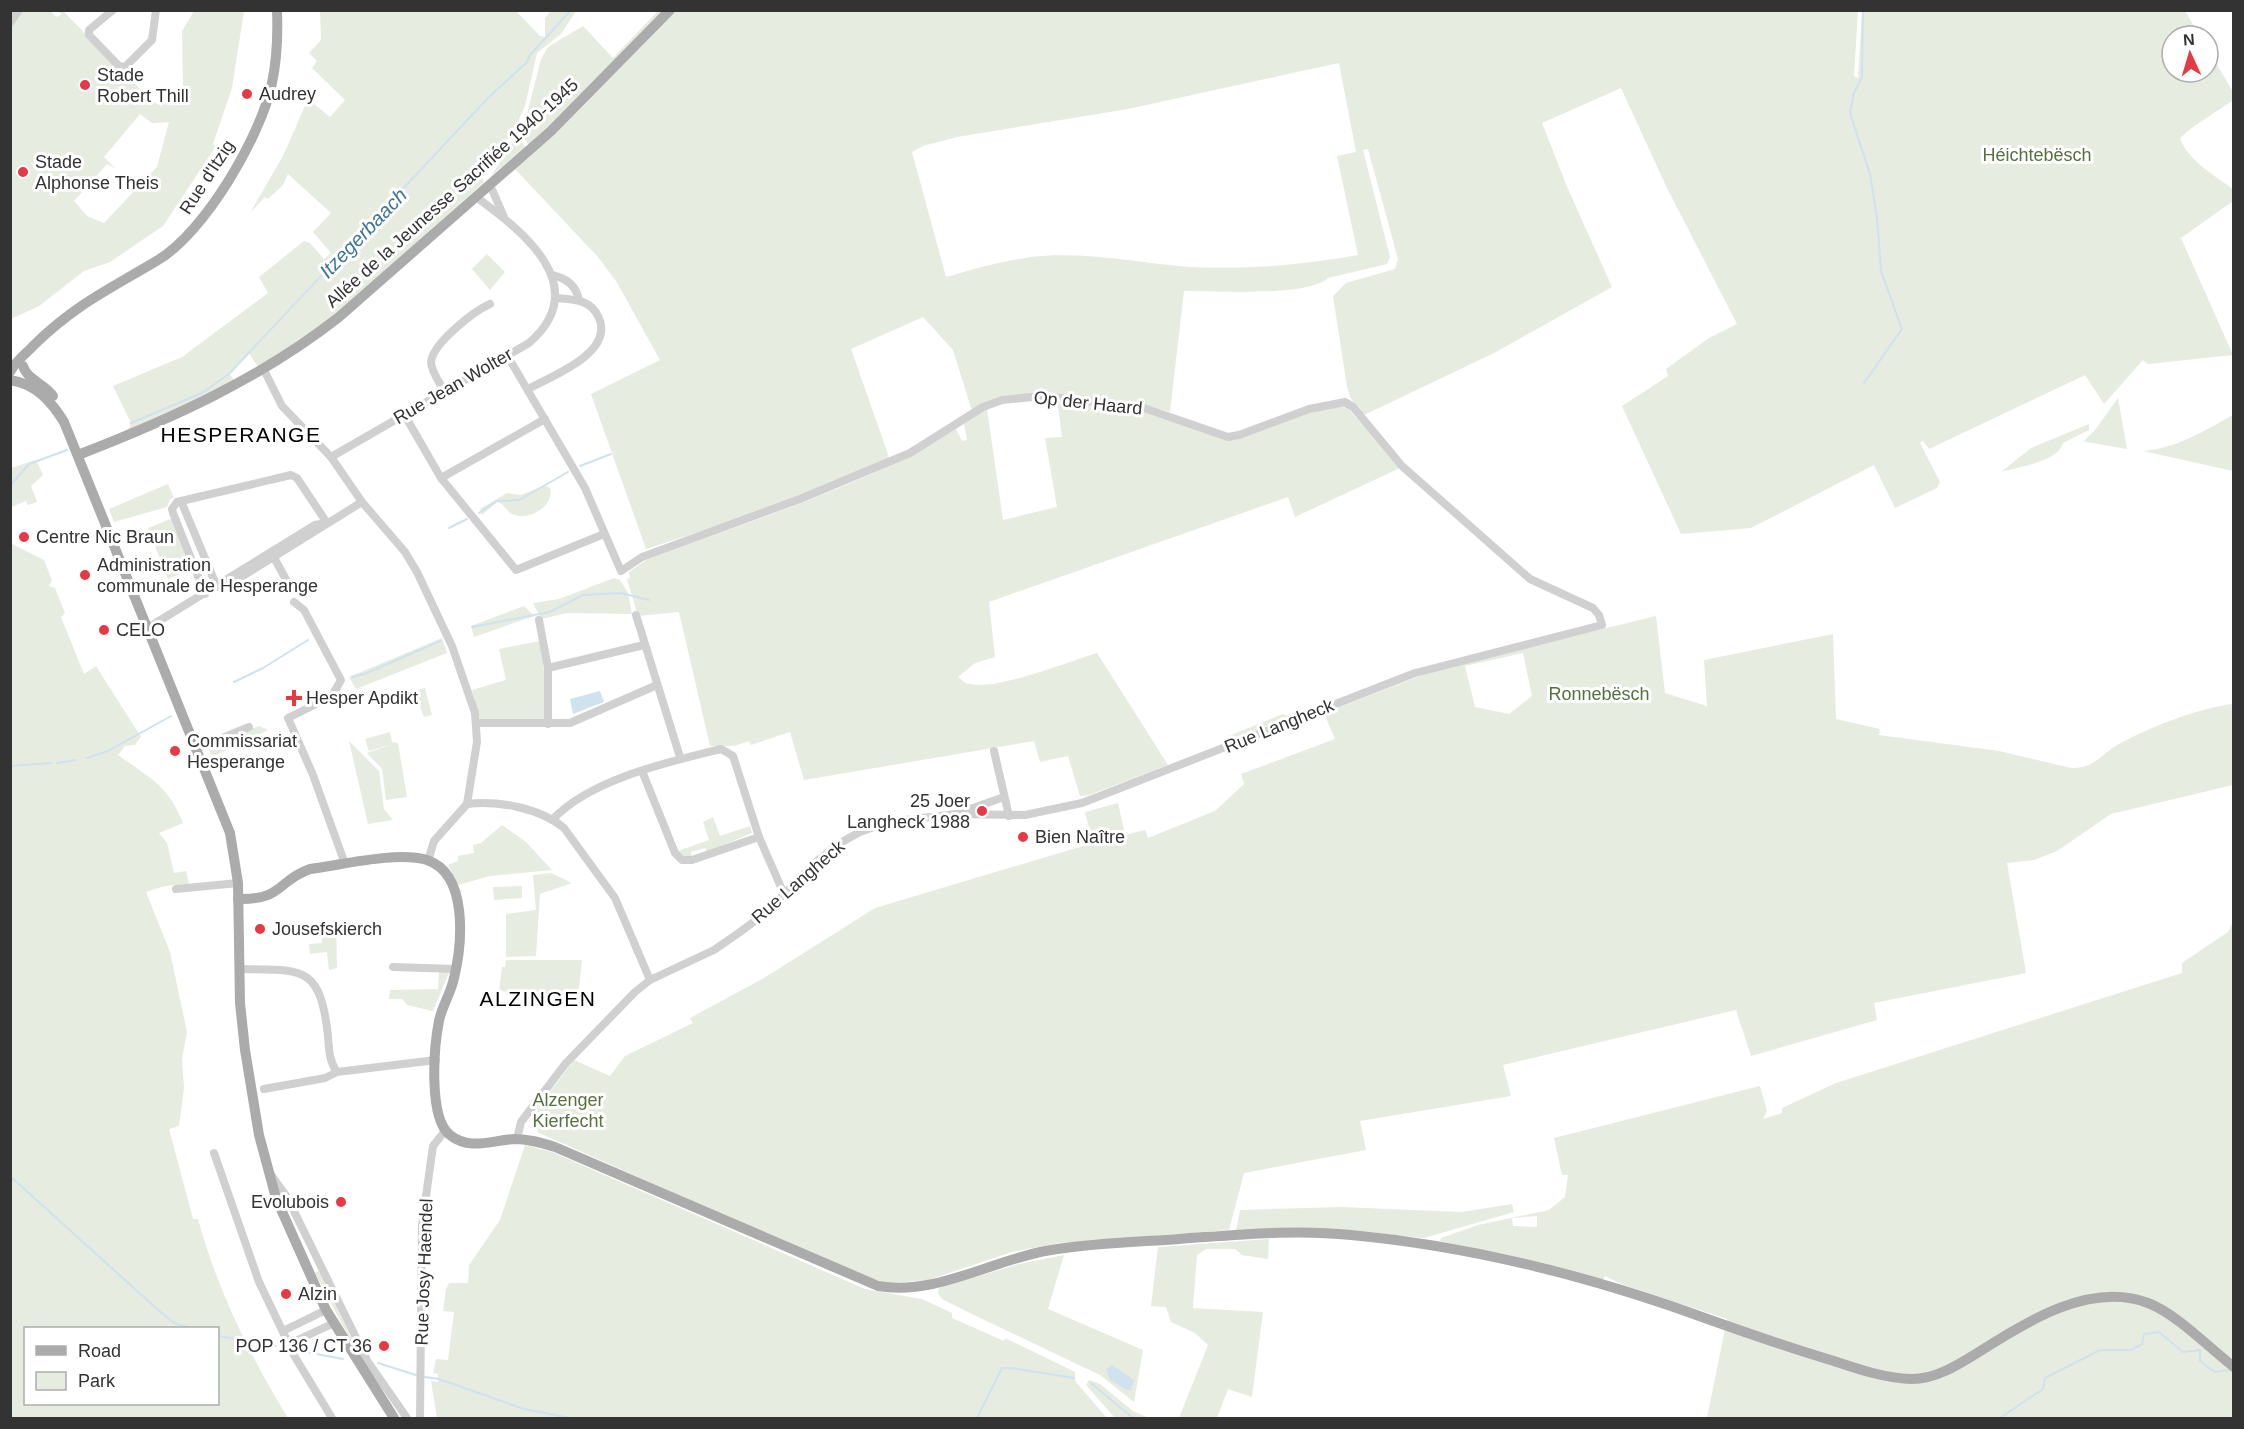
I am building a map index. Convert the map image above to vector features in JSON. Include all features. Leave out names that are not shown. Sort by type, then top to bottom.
[{"type":"main road","name":"Rue d'Itzig","points":[[10,372],[26,353],[81,304],[161,259],[196,226],[212,205],[254,134],[265,107],[276,65],[277,10]]},
{"type":"main road","name":"Allée de la Jeunesse Sacrifiée 1940-1945","points":[[78,455],[206,400],[264,370],[339,317],[551,131],[670,10]]},
{"type":"main road","points":[[26,353],[23,366],[14,380],[43,395],[64,422]]},
{"type":"main road","points":[[23,366],[28,377],[50,392],[64,422],[146,629],[226,820],[238,883],[239,969],[245,1050],[256,1119],[268,1171],[286,1224],[326,1311],[394,1419]]},
{"type":"main road","points":[[238,899],[269,896],[300,872],[345,864],[406,858],[428,861],[449,876],[458,901],[456,969],[439,1021],[436,1060],[437,1113],[445,1131],[458,1141],[472,1145],[517,1139],[555,1147],[864,1281],[894,1288],[913,1289],[1022,1256],[1069,1248],[1273,1232],[1348,1234],[1429,1243],[1613,1288],[1790,1348],[1886,1376],[1911,1379],[1935,1375],[2041,1316],[2069,1305],[2118,1298],[2149,1303],[2163,1310],[2234,1367]]},
{"type":"street","points":[[10,23],[19,10]]},
{"type":"street","points":[[113,10],[89,30],[89,35],[119,66],[125,67],[152,40],[156,10]]},
{"type":"street","name":"Rue Jean Wolter","points":[[490,184],[504,218]]},
{"type":"street","name":"Rue Jean Wolter","points":[[331,457],[529,343],[551,315],[555,298],[552,275],[541,254],[504,218],[476,197]]},
{"type":"street","name":"Rue Jean Wolter","points":[[528,389],[592,352],[601,338],[601,325],[596,312],[579,300],[571,284],[561,277],[552,275]]},
{"type":"street","points":[[555,298],[579,300]]},
{"type":"street","points":[[444,391],[432,368],[435,349],[480,308],[490,304]]},
{"type":"street","points":[[404,414],[441,478],[516,570],[604,534],[585,488],[507,356]]},
{"type":"street","points":[[264,370],[282,406],[331,457],[362,502],[405,552],[452,646],[476,723],[477,742],[467,804],[434,841],[428,861]]},
{"type":"street","name":"Op der Haard","points":[[604,534],[621,571],[642,557],[800,500],[910,453],[982,407],[1002,400],[1043,396],[1141,407],[1228,437],[1309,409],[1345,402],[1353,407],[1402,466],[1530,579],[1593,608],[1599,615],[1602,625]]},
{"type":"street","points":[[441,478],[545,419]]},
{"type":"street","points":[[206,594],[173,513],[174,505],[181,501],[291,475],[297,478],[327,523]]},
{"type":"street","points":[[181,501],[217,587]]},
{"type":"street","points":[[146,629],[217,587],[227,577],[272,555],[315,525],[327,523],[362,502]]},
{"type":"street","points":[[272,555],[289,585]]},
{"type":"street","points":[[294,602],[309,619],[341,680],[332,696],[288,718],[314,775],[345,864]]},
{"type":"street","points":[[636,615],[680,754]]},
{"type":"street","points":[[539,620],[548,668],[548,724]]},
{"type":"street","name":"Rue Langheck","points":[[517,1139],[521,1122],[566,1063],[617,1009],[650,980],[714,950],[764,914],[817,861],[860,832],[888,822],[956,814],[1009,816],[1082,802],[1416,673],[1602,625]]},
{"type":"street","points":[[548,668],[644,645]]},
{"type":"street","points":[[476,723],[570,723],[657,685]]},
{"type":"street","points":[[195,749],[249,727]]},
{"type":"street","points":[[553,819],[563,809],[597,789],[642,771],[721,749],[728,751],[732,756],[759,837],[784,894]]},
{"type":"street","points":[[994,751],[1009,816]]},
{"type":"street","points":[[642,771],[675,853],[682,860],[692,860],[759,837]]},
{"type":"street","name":"Rue Langheck","points":[[956,814],[1004,797]]},
{"type":"street","points":[[467,804],[498,803],[553,819],[564,828],[615,898],[650,980]]},
{"type":"street","points":[[176,889],[238,883]]},
{"type":"street","points":[[393,967],[456,969]]},
{"type":"street","points":[[239,969],[290,970],[311,980],[324,1003],[331,1061],[337,1071]]},
{"type":"street","points":[[264,1089],[325,1078],[337,1071],[436,1060]]},
{"type":"street","name":"Rue Josy Haendel","points":[[420,1419],[424,1206],[433,1146],[445,1131]]},
{"type":"street","points":[[214,1153],[220,1165],[244,1245],[286,1338],[332,1419]]},
{"type":"street","points":[[268,1171],[287,1197],[368,1362],[407,1419]]},
{"type":"street","points":[[307,1272],[321,1265]]},
{"type":"street","points":[[286,1338],[326,1311]]},
{"type":"street","points":[[286,1338],[334,1323]]},
{"type":"green space","points":[[10,11],[50,11],[57,17],[62,14],[57,11],[63,11],[152,101],[161,106],[183,88],[182,31],[194,11],[244,11],[232,88],[213,144],[216,146],[163,226],[110,262],[84,271],[39,306],[11,319]],"holes":[[[140,114],[152,123],[169,122],[157,167],[104,223],[87,216],[74,201],[107,164],[116,169],[104,157]]]},
{"type":"green space","points":[[320,11],[516,11],[540,36],[545,37],[545,18],[551,11],[576,11],[561,34],[537,53],[525,106],[515,128],[482,177],[484,182],[355,298],[321,325],[258,367],[249,353],[229,373],[234,380],[204,397],[128,430],[131,423],[113,386],[182,357],[268,293],[259,277],[304,241],[310,243],[324,259],[331,253],[313,232],[331,213],[288,174],[283,185],[268,199],[265,197],[250,213],[283,156],[308,99],[330,117],[345,100],[312,68],[317,61],[309,53],[321,40]]},
{"type":"green space","name":"Héichtebësch","points":[[658,11],[1858,11],[1854,76],[1858,78],[1862,11],[2185,11],[2193,24],[2160,24],[2160,84],[2220,84],[2220,70],[2233,92],[2233,100],[2197,124],[2180,139],[2196,161],[2233,189],[2233,201],[2181,238],[2233,355],[2148,364],[2143,360],[2104,404],[2085,375],[1929,449],[1923,441],[1920,443],[1940,482],[1937,488],[1895,508],[1874,465],[1751,528],[1681,534],[1622,406],[1668,376],[1666,369],[1709,338],[1737,324],[1666,186],[1621,88],[1542,123],[1568,189],[1612,287],[1494,353],[1364,415],[1351,399],[1347,387],[1333,296],[1346,283],[1395,269],[1398,259],[1368,149],[1363,150],[1390,257],[1387,264],[1328,278],[1317,284],[1301,288],[1260,292],[1184,291],[1170,412],[1139,403],[1028,395],[972,411],[953,350],[923,317],[851,349],[890,460],[745,517],[646,549],[591,394],[660,360],[616,281],[598,257],[514,168],[534,150],[525,140],[524,126],[541,59],[548,47],[583,26],[613,58]],"holes":[[[1339,63],[1356,152],[1337,156],[1358,255],[1316,262],[1232,268],[1190,267],[1091,256],[1031,257],[946,277],[912,152],[923,146],[957,137],[1128,109]]]},
{"type":"green space","points":[[520,140],[525,147],[491,176],[513,142]]},
{"type":"green space","points":[[487,254],[505,272],[490,290],[472,269]]},
{"type":"green space","points":[[2118,398],[2127,449],[2084,441],[2095,430]]},
{"type":"green space","points":[[1057,399],[1148,411],[1222,438],[1310,411],[1346,406],[1400,468],[1295,517],[1288,497],[989,602],[995,657],[975,663],[958,677],[968,684],[998,683],[1097,653],[1168,765],[1089,795],[1080,796],[1068,756],[1040,762],[1034,741],[804,780],[790,732],[751,745],[749,741],[734,746],[710,746],[679,612],[638,616],[627,579],[630,578],[629,572],[646,560],[844,486],[920,450],[956,429],[962,441],[967,440],[964,424],[987,409],[1003,520],[1057,507],[1045,438],[1062,437]]},
{"type":"green space","points":[[2233,415],[2233,471],[2143,451],[2179,443]]},
{"type":"green space","points":[[2089,424],[2089,430],[2063,443],[2054,455],[2027,466],[2001,472],[2031,448]]},
{"type":"green space","points":[[36,460],[43,475],[31,486],[37,502],[28,505],[26,501],[11,507],[11,468]]},
{"type":"green space","points":[[168,484],[174,498],[170,499],[167,507],[114,522],[109,509]]},
{"type":"green space","points":[[545,485],[550,488],[550,495],[539,511],[518,516],[497,502],[482,515],[480,509],[507,493],[521,495]]},
{"type":"green space","points":[[173,518],[193,569],[168,579],[148,528]]},
{"type":"green space","points":[[12,544],[44,560],[52,580],[49,586],[55,588],[65,613],[61,617],[84,674],[96,666],[141,737],[135,745],[125,746],[118,755],[157,783],[171,799],[183,823],[159,833],[167,843],[174,873],[186,871],[189,884],[165,886],[146,892],[170,952],[187,1032],[182,1059],[184,1088],[179,1126],[169,1129],[193,1219],[198,1219],[215,1271],[236,1321],[288,1418],[11,1418]]},
{"type":"green space","points":[[614,578],[620,580],[628,593],[632,614],[567,613],[541,619],[533,603],[559,599]]},
{"type":"green space","points":[[524,606],[534,616],[474,637],[471,626]]},
{"type":"green space","points":[[1656,616],[1665,693],[1707,706],[1704,660],[1833,634],[1836,719],[1880,729],[1879,735],[1999,751],[2079,768],[2092,763],[2119,744],[2159,725],[2206,709],[2233,704],[2233,785],[2111,814],[2057,851],[2034,860],[2007,863],[2026,973],[1874,1003],[1877,1020],[1751,1056],[1736,1010],[1503,1065],[1511,1096],[1360,1121],[1366,1150],[1244,1173],[1229,1230],[1059,1243],[1012,1252],[928,1280],[890,1283],[863,1277],[537,1132],[544,1117],[538,1114],[537,1109],[574,1060],[610,1076],[625,1056],[693,1023],[690,1018],[764,978],[875,908],[1093,843],[1085,812],[1118,803],[1125,835],[1145,830],[1148,838],[1215,811],[1244,784],[1241,774],[1335,739],[1324,713],[1438,669]],"holes":[[[1523,653],[1532,696],[1509,714],[1475,707],[1465,666]]]},
{"type":"green space","points":[[442,638],[447,653],[356,689],[349,677]]},
{"type":"green space","points":[[540,641],[544,671],[544,720],[480,719],[472,690],[506,680],[499,649]]},
{"type":"green space","points":[[425,688],[432,715],[424,717],[414,691]]},
{"type":"green space","points":[[1283,714],[1294,718],[1276,722],[1231,741],[1229,736]]},
{"type":"green space","points":[[259,726],[268,730],[212,757],[208,747]]},
{"type":"green space","points":[[390,732],[392,742],[398,743],[407,797],[386,800],[382,769],[367,753],[393,744],[369,751],[365,739]]},
{"type":"green space","points":[[349,741],[379,771],[384,809],[393,820],[368,824]]},
{"type":"green space","points":[[713,817],[720,836],[750,826],[752,833],[707,852],[705,848],[691,852],[692,857],[684,857],[678,851],[709,840],[703,822]]},
{"type":"green space","points":[[502,825],[526,842],[552,870],[490,876],[458,885],[448,865],[458,861],[458,856],[474,853],[473,845],[481,843]]},
{"type":"green space","points":[[551,873],[572,883],[540,894],[536,956],[506,957],[506,914],[536,910],[533,875]]},
{"type":"green space","points":[[522,886],[522,898],[494,900],[493,887]]},
{"type":"green space","points":[[336,922],[337,968],[329,970],[327,952],[310,954],[309,944],[322,943],[322,923]]},
{"type":"green space","points":[[2233,922],[2233,1418],[1707,1418],[1727,1319],[1624,1285],[1605,1276],[1603,1281],[1440,1241],[1441,1238],[1478,1225],[1549,1210],[1565,1197],[1568,1175],[1562,1175],[1554,1138],[1760,1086],[1767,1111],[1763,1119],[1782,1113],[1782,1108],[1836,1083],[2182,973],[2182,963],[2228,932]],"holes":[[[1537,1216],[1537,1227],[1513,1226],[1512,1218]]]},
{"type":"green space","points":[[506,960],[582,960],[578,996],[499,991],[502,967],[505,967]]},
{"type":"green space","points":[[439,970],[450,970],[433,1011],[407,1005],[402,999],[389,999],[390,990],[438,989]]},
{"type":"green space","points":[[525,1145],[552,1152],[865,1289],[922,1299],[952,1313],[952,1318],[1004,1341],[1005,1338],[1075,1372],[1075,1381],[1107,1418],[437,1418],[431,1381],[438,1382],[438,1374],[433,1373],[436,1359],[448,1360],[454,1312],[443,1311],[446,1289],[449,1283],[468,1283],[469,1265],[500,1220]]},
{"type":"green space","points":[[1512,1204],[1514,1212],[1424,1238],[1349,1230],[1236,1230],[1240,1210],[1341,1207],[1462,1212]]},
{"type":"green space","points":[[1269,1239],[1268,1259],[1242,1255],[1235,1249],[1206,1249],[1197,1255],[1193,1308],[1263,1312],[1252,1397],[1228,1389],[1217,1418],[1179,1418],[1208,1345],[1195,1333],[1171,1322],[1166,1307],[1151,1306],[1158,1247]]},
{"type":"green space","points":[[1064,1255],[1048,1309],[1143,1350],[1134,1402],[1100,1375],[942,1299],[938,1293],[939,1288],[1019,1264]]},
{"type":"green space","points":[[319,1271],[352,1340],[351,1341],[315,1273]]},
{"type":"green space","points":[[1089,1380],[1100,1384],[1133,1411],[1149,1418],[1115,1418],[1086,1385]]},
{"type":"water","points":[[600,691],[604,702],[573,714],[570,699]]},
{"type":"water","points":[[1112,1365],[1134,1380],[1131,1390],[1110,1380],[1106,1369]]},
{"type":"waterway","name":"Itzegerbaach","points":[[131,423],[202,393],[229,374],[488,98],[527,62],[530,55],[571,10]]},
{"type":"waterway","points":[[1863,10],[1862,77],[1854,93],[1850,113],[1870,174],[1877,218],[1881,271],[1902,329],[1864,383]]},
{"type":"waterway","name":"Itzegerbaach","points":[[10,486],[29,464],[67,450]]},
{"type":"waterway","points":[[580,466],[611,454]]},
{"type":"waterway","points":[[479,513],[497,501],[519,500],[568,472]]},
{"type":"waterway","points":[[449,528],[467,519]]},
{"type":"waterway","points":[[472,627],[550,612],[583,595],[621,593],[649,600]]},
{"type":"waterway","points":[[234,682],[263,668],[308,640]]},
{"type":"waterway","points":[[352,677],[367,673],[440,641]]},
{"type":"waterway","points":[[87,758],[108,751],[171,716]]},
{"type":"waterway","points":[[57,763],[76,760]]},
{"type":"waterway","points":[[10,766],[51,763]]},
{"type":"waterway","points":[[10,1176],[157,1309],[174,1323],[187,1327]]},
{"type":"waterway","points":[[2000,1418],[2043,1389],[2045,1378],[2100,1350],[2131,1350],[2142,1344],[2144,1334],[2159,1332],[2183,1352],[2200,1350],[2200,1361],[2215,1372],[2230,1370],[2234,1373]]},
{"type":"waterway","points":[[219,1336],[276,1346]]},
{"type":"waterway","points":[[301,1351],[343,1359]]},
{"type":"waterway","points":[[378,1363],[416,1375]]},
{"type":"waterway","points":[[977,1418],[1002,1368],[1074,1378]]},
{"type":"waterway","points":[[425,1377],[439,1379],[524,1409],[570,1418]]},
{"type":"waterway","points":[[1091,1383],[1133,1418]]},
{"type":"place","name":"Stade Robert Thill","points":[[85,85]]},
{"type":"place","name":"Audrey","points":[[247,94]]},
{"type":"place","name":"Stade Alphonse Theis","points":[[23,172]]},
{"type":"place","name":"Centre Nic Braun","points":[[24,537]]},
{"type":"place","name":"Administration communale de Hesperange","points":[[85,575]]},
{"type":"place","name":"CELO","points":[[104,630]]},
{"type":"place","name":"Hesper Apdikt","points":[[294,698]]},
{"type":"place","name":"Commissariat Hesperange","points":[[175,751]]},
{"type":"place","name":"25 Joer Langheck 1988","points":[[982,811]]},
{"type":"place","name":"Bien Naître","points":[[1023,837]]},
{"type":"place","name":"Jousefskierch","points":[[260,929]]},
{"type":"place","name":"Evolubois","points":[[341,1202]]},
{"type":"place","name":"Alzin","points":[[286,1294]]},
{"type":"place","name":"POP 136 / CT 36","points":[[384,1346]]},
{"type":"district","name":"HESPERANGE","points":[[241,435]]},
{"type":"district","name":"ALZINGEN","points":[[538,999]]},
{"type":"park label","name":"Ronnebësch","points":[[1599,694]]},
{"type":"park label","name":"Alzenger Kierfecht","points":[[568,1110]]}]
